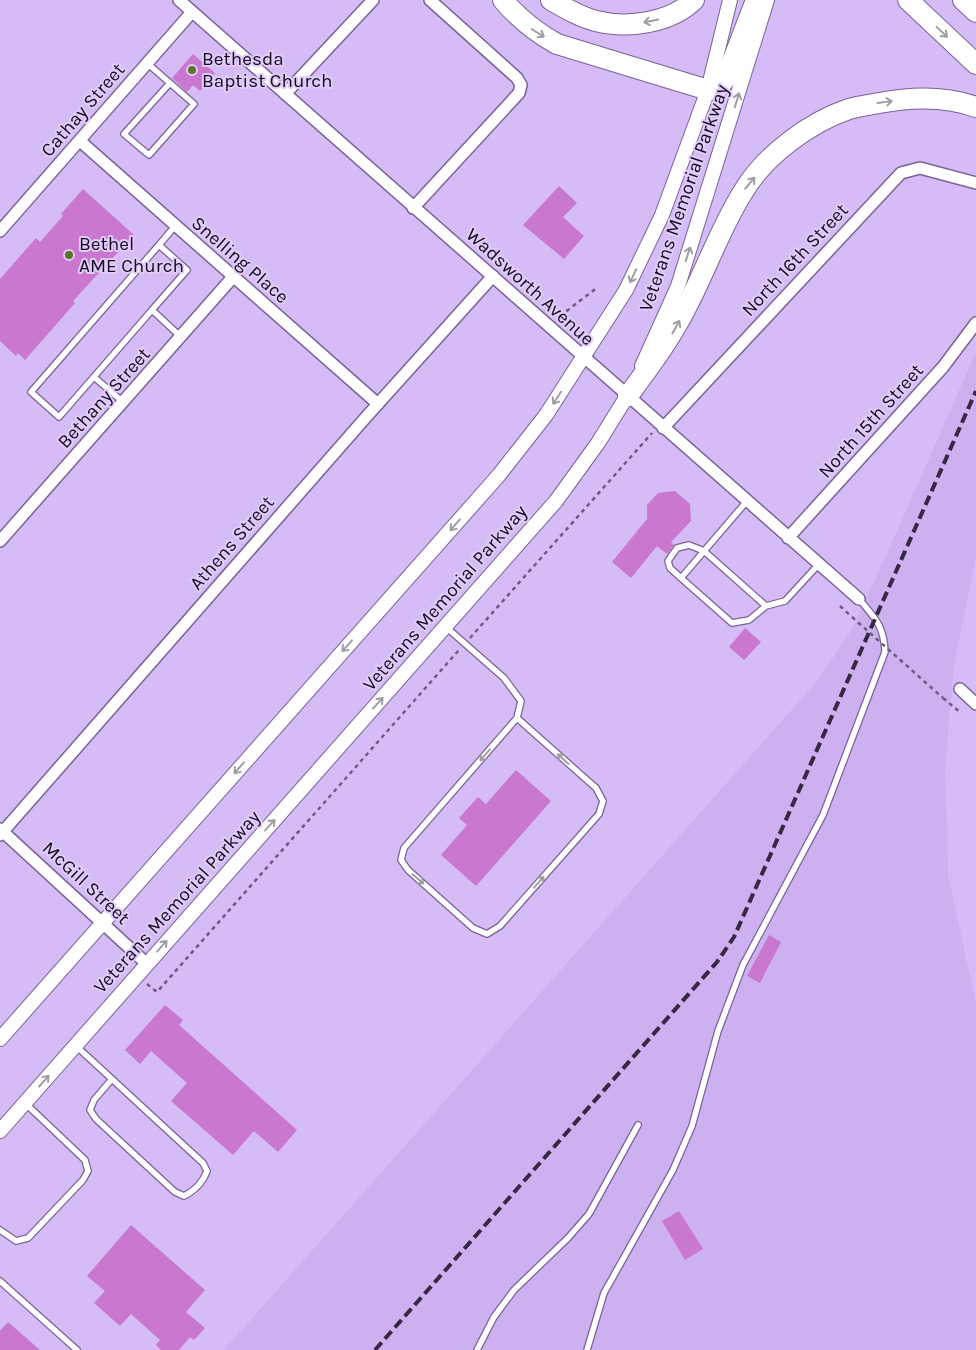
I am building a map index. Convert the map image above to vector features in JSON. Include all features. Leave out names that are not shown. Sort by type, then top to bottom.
[{"type":"highway","points":[[503,0],[515,15],[534,32],[557,44],[708,90],[717,89],[726,78],[756,0]]},
{"type":"highway","points":[[551,0],[569,11],[596,21],[621,24],[647,22],[666,17],[694,0]]},
{"type":"highway","points":[[908,0],[976,64]]},
{"type":"highway","points":[[963,0],[976,12]]},
{"type":"highway","points":[[628,396],[670,337],[743,190],[769,160],[798,136],[820,122],[849,109],[883,102],[915,99],[940,100],[976,107]]},
{"type":"street","name":"Wadsworth Avenue","points":[[178,0],[858,599]]},
{"type":"street","points":[[285,94],[372,0]]},
{"type":"street","points":[[413,208],[519,93],[521,85],[517,78],[430,0]]},
{"type":"street","name":"Veterans Memorial Parkway","points":[[0,1039],[499,475],[546,415],[626,290],[658,223],[708,90],[730,0]]},
{"type":"street","name":"Veterans Memorial Parkway","points":[[0,1131],[556,501],[598,443],[628,396],[678,286],[767,0]]},
{"type":"street","name":"Cathay Street","points":[[0,231],[192,12]]},
{"type":"street","name":"Snelling Place","points":[[80,141],[378,404]]},
{"type":"street","name":"North 16th Street","points":[[663,428],[901,174],[920,168],[976,183]]},
{"type":"street","name":"Athens Street","points":[[1,832],[493,276]]},
{"type":"street","name":"Bethany Street","points":[[0,541],[233,277]]},
{"type":"street","name":"North 15th Street","points":[[788,538],[943,367],[976,323]]},
{"type":"street","points":[[960,689],[976,704]]},
{"type":"street","name":"McGill Street","points":[[1,832],[103,922],[147,964]]},
{"type":"lane","points":[[147,63],[170,83],[194,104],[149,155],[124,134],[170,83]]},
{"type":"lane","points":[[159,245],[187,270],[59,417],[31,392],[175,226]]},
{"type":"lane","points":[[152,310],[181,337]]},
{"type":"lane","points":[[94,377],[123,402]]},
{"type":"lane","points":[[681,578],[747,501]]},
{"type":"lane","points":[[766,606],[704,550],[689,545],[677,548],[670,556],[668,561],[670,568],[732,623],[748,620],[766,606],[786,601],[820,564]]},
{"type":"lane","points":[[587,1350],[604,1293],[677,1161],[692,1126],[718,1031],[743,965],[823,815],[885,652],[884,633],[875,617],[858,599]]},
{"type":"lane","points":[[446,627],[504,678],[521,702],[518,718],[404,848],[401,860],[408,870],[473,928],[487,934],[500,926],[599,814],[603,801],[596,788],[518,718]]},
{"type":"lane","points":[[76,1045],[203,1163],[207,1171],[204,1179],[191,1193],[184,1196],[175,1192],[96,1119],[90,1110],[94,1100],[112,1079]]},
{"type":"lane","points":[[0,1230],[16,1241],[28,1238],[83,1180],[88,1171],[85,1160],[25,1103]]},
{"type":"lane","points":[[477,1350],[494,1317],[514,1290],[568,1238],[589,1214],[638,1125]]},
{"type":"lane","points":[[0,1281],[77,1350]]},
{"type":"path","points":[[560,316],[598,288]]},
{"type":"path","points":[[144,981],[157,992],[649,435],[663,428]]},
{"type":"path","points":[[840,606],[961,713]]},
{"type":"shaded area","points":[[976,352],[976,556],[954,664],[945,769],[948,875],[976,1004],[976,1350],[224,1350],[818,680],[851,631]]},
{"type":"building","points":[[193,54],[215,73],[200,91],[193,85],[187,92],[172,78]]},
{"type":"building","points":[[559,186],[577,203],[563,217],[584,236],[564,259],[523,225]]},
{"type":"building","points":[[83,189],[134,235],[73,301],[75,303],[25,360],[18,353],[16,356],[0,341],[0,279],[36,238],[40,242]]},
{"type":"building","points":[[675,491],[690,504],[691,521],[671,542],[674,545],[667,554],[657,546],[631,578],[612,562],[647,519],[647,505],[658,493]]},
{"type":"building","points":[[745,628],[761,642],[744,660],[729,647]]},
{"type":"building","points":[[516,770],[551,801],[476,886],[441,855],[467,825],[459,818],[478,797],[486,804]]},
{"type":"building","points":[[769,935],[781,942],[760,983],[747,976]]},
{"type":"building","points":[[165,1005],[183,1020],[179,1025],[297,1130],[278,1152],[254,1131],[233,1155],[171,1101],[187,1083],[151,1051],[140,1064],[125,1050]]},
{"type":"building","points":[[679,1211],[703,1249],[685,1260],[662,1221]]},
{"type":"building","points":[[131,1225],[205,1290],[186,1312],[205,1328],[194,1340],[190,1337],[179,1350],[161,1350],[156,1345],[160,1340],[131,1314],[120,1326],[94,1303],[105,1291],[87,1276]]},
{"type":"building","points":[[8,1322],[40,1350],[0,1350],[0,1331]]},
{"type":"railway","points":[[375,1350],[717,962],[734,937],[976,391]]},
{"type":"place","name":"Bethesda Baptist Church","points":[[192,70]]},
{"type":"place","name":"Bethel AME Church","points":[[69,255]]}]
